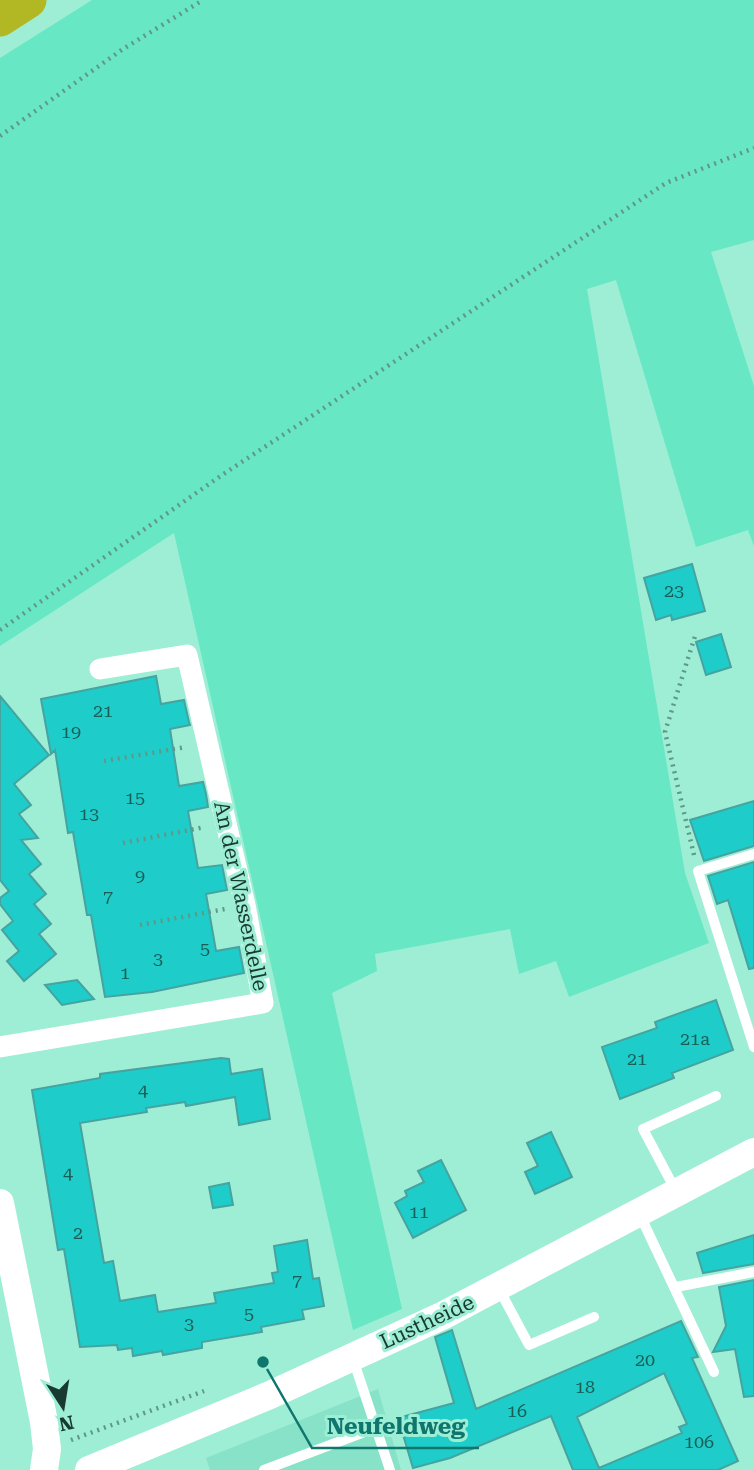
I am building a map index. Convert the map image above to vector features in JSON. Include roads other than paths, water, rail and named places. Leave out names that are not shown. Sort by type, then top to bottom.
[{"type":"highway","points":[[0,18],[28,0]]},
{"type":"main road","name":"Lustheide","points":[[89,1470],[270,1395],[498,1288],[754,1152]]},
{"type":"main road","points":[[1,1214],[38,1388],[45,1459]]},
{"type":"street","name":"An der Wasserdelle","points":[[0,1047],[263,1003],[245,905],[187,655],[100,668]]},
{"type":"lane","points":[[754,854],[698,871],[754,1047]]},
{"type":"lane","points":[[676,1193],[643,1129],[716,1096]]},
{"type":"lane","points":[[639,1212],[714,1372]]},
{"type":"lane","points":[[676,1287],[754,1272]]},
{"type":"lane","points":[[498,1288],[529,1345],[594,1317]]},
{"type":"lane","points":[[352,1357],[390,1470]]},
{"type":"lane","points":[[264,1470],[375,1428]]},
{"type":"place","name":"Neufeldweg","points":[[263,1362]]}]
